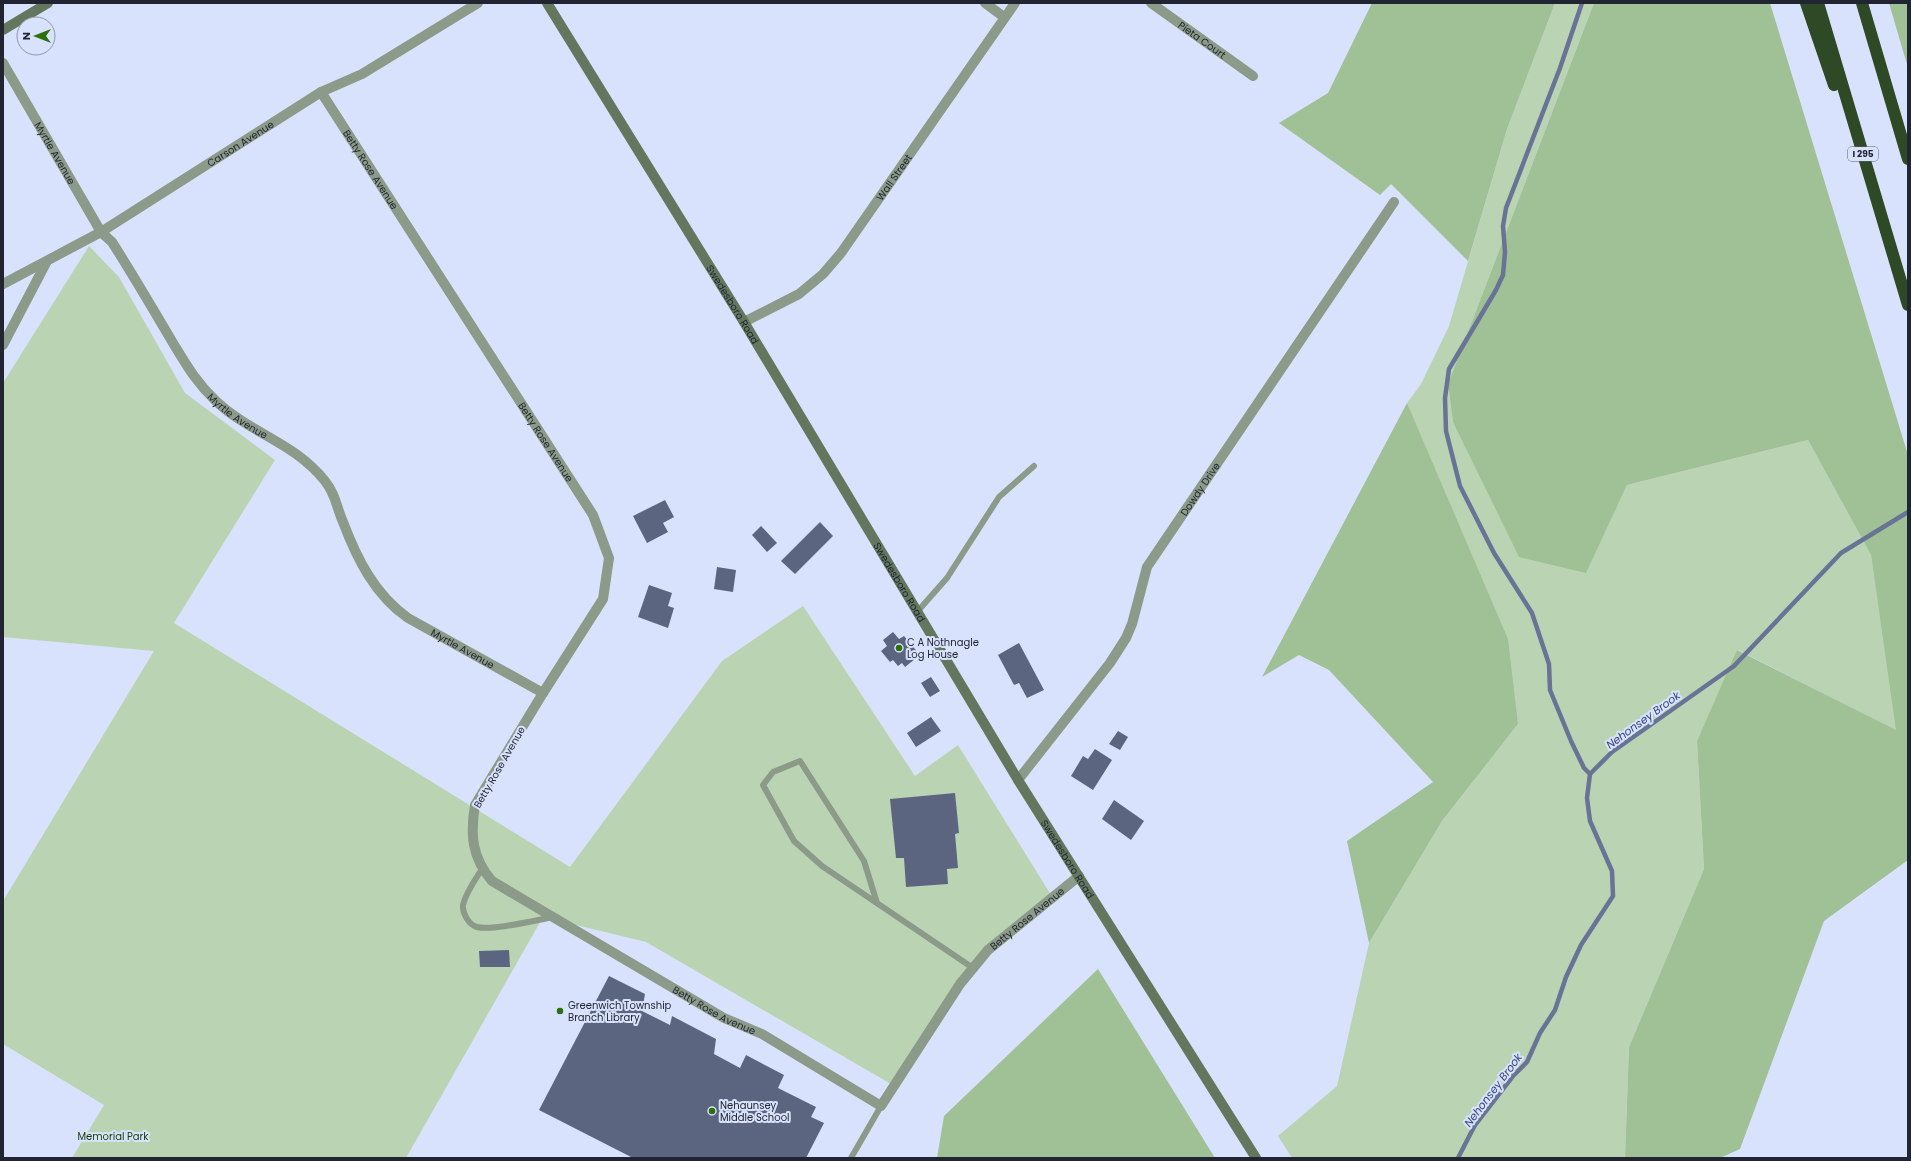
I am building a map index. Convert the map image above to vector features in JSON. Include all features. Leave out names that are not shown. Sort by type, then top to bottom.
[{"type":"highway","points":[[1806,3],[1898,273]]},
{"type":"highway","name":"I 295","points":[[1818,3],[1908,305]]},
{"type":"highway","points":[[1862,3],[1908,159]]},
{"type":"main road","points":[[3,30],[48,3]]},
{"type":"main road","name":"Swedesboro Road","points":[[547,3],[744,322],[1018,780],[1256,1158]]},
{"type":"street","name":"Carson Avenue","points":[[3,284],[46,263],[101,232],[321,92],[362,74],[478,3]]},
{"type":"street","points":[[985,3],[1004,17]]},
{"type":"street","name":"Wall Street","points":[[744,322],[799,294],[823,274],[841,253],[1015,3]]},
{"type":"street","name":"Pieta Court","points":[[1151,3],[1253,76]]},
{"type":"street","name":"Myrtle Avenue","points":[[3,63],[101,232],[112,242],[196,382],[228,412],[254,429],[293,450],[325,480],[334,492],[345,528],[368,575],[375,587],[395,609],[408,618],[543,693]]},
{"type":"street","name":"Betty Rose Avenue","points":[[321,92],[593,515],[609,558],[603,599],[543,693],[475,805],[473,819],[474,847],[482,869],[492,881],[724,1018],[762,1034],[881,1106],[960,984],[988,950],[1079,876]]},
{"type":"street","name":"Dowdy Drive","points":[[1018,780],[1118,651],[1132,624],[1147,567],[1394,202]]},
{"type":"street","points":[[3,345],[46,263]]},
{"type":"lane","points":[[917,612],[947,578],[999,498],[1034,466]]},
{"type":"lane","points":[[877,903],[864,861],[800,761],[773,772],[763,785],[794,841],[822,866],[973,968]]},
{"type":"lane","points":[[482,869],[469,890],[463,906],[467,920],[476,927],[498,927],[553,917]]},
{"type":"lane","points":[[851,1158],[881,1106]]},
{"type":"green space","points":[[1372,3],[1555,3],[1507,129],[1468,261],[1391,184],[1380,195],[1279,123],[1328,93]]},
{"type":"green space","points":[[1555,3],[1594,3],[1448,384],[1453,422],[1585,573],[1627,485],[1808,440],[1871,555],[1897,731],[1738,650],[1697,741],[1704,869],[1629,1047],[1625,1158],[1292,1158],[1278,1136],[1337,1086],[1369,943],[1442,821],[1518,724],[1407,403],[1421,384],[1449,326],[1507,129]]},
{"type":"green space","points":[[1594,3],[1770,3],[1908,455],[1908,860],[1824,921],[1740,1149],[1720,1158],[1625,1158],[1629,1047],[1704,869],[1697,741],[1737,650],[1896,730],[1871,555],[1808,440],[1627,485],[1586,573],[1519,557],[1453,422],[1448,384]]},
{"type":"green space","points":[[1889,3],[1908,3],[1908,68]]},
{"type":"green space","name":"Memorial Park","points":[[89,246],[119,277],[185,393],[275,460],[174,623],[570,867],[722,661],[803,606],[915,776],[958,745],[1051,895],[972,962],[891,1084],[646,942],[543,917],[406,1158],[72,1158],[104,1105],[3,1044],[3,901],[154,651],[3,637],[3,383]]},
{"type":"green space","points":[[1407,403],[1508,639],[1518,724],[1442,821],[1369,943],[1347,841],[1433,782],[1329,670],[1299,655],[1262,677]]},
{"type":"green space","points":[[1098,969],[1215,1158],[937,1158],[944,1116]]},
{"type":"building","points":[[665,500],[674,517],[663,523],[668,532],[647,543],[633,516]]},
{"type":"building","points":[[820,522],[833,536],[795,574],[781,561]]},
{"type":"building","points":[[761,526],[777,543],[767,552],[752,535]]},
{"type":"building","points":[[717,567],[736,570],[733,592],[714,589]]},
{"type":"building","points":[[649,585],[672,593],[668,606],[674,608],[668,628],[638,617]]},
{"type":"building","name":"C A Nothnagle Log House","points":[[893,632],[899,639],[904,636],[920,655],[905,667],[902,663],[898,666],[893,660],[890,662],[881,651],[887,646],[883,640]]},
{"type":"building","points":[[1019,643],[1044,690],[1027,698],[1019,683],[1014,685],[998,655]]},
{"type":"building","points":[[931,677],[940,691],[930,697],[921,683]]},
{"type":"building","points":[[931,717],[941,731],[916,747],[907,733]]},
{"type":"building","points":[[1118,731],[1128,737],[1120,750],[1109,744]]},
{"type":"building","points":[[1095,749],[1112,760],[1093,790],[1071,776],[1083,756],[1088,759]]},
{"type":"building","points":[[955,793],[959,833],[955,834],[958,868],[947,869],[948,884],[906,887],[904,858],[896,858],[890,799]]},
{"type":"building","points":[[1114,800],[1144,821],[1131,840],[1102,819]]},
{"type":"building","points":[[509,950],[510,967],[480,967],[479,951]]},
{"type":"building","points":[[609,976],[645,994],[642,1011],[670,1025],[672,1016],[716,1039],[714,1054],[740,1068],[746,1055],[784,1075],[778,1088],[816,1107],[811,1117],[824,1123],[806,1158],[633,1158],[539,1110]]},
{"type":"waterway","points":[[1582,3],[1560,68],[1506,208],[1503,226],[1505,252],[1503,275],[1496,290],[1449,369],[1445,398],[1446,431],[1460,486],[1494,553],[1532,613],[1549,664],[1550,690],[1571,741],[1584,768],[1590,774]]},
{"type":"waterway","name":"Nehonsey Brook","points":[[1458,1158],[1475,1125],[1513,1076],[1527,1062],[1540,1033],[1555,1010],[1566,977],[1581,945],[1613,896],[1612,871],[1590,821],[1587,798],[1590,774],[1612,752],[1734,666],[1841,553],[1908,512]]},
{"type":"place","name":"C A Nothnagle Log House","points":[[899,648]]},
{"type":"place","name":"Greenwich Township Branch Library","points":[[560,1011]]},
{"type":"place","name":"Nehaunsey Middle School","points":[[712,1111]]}]
